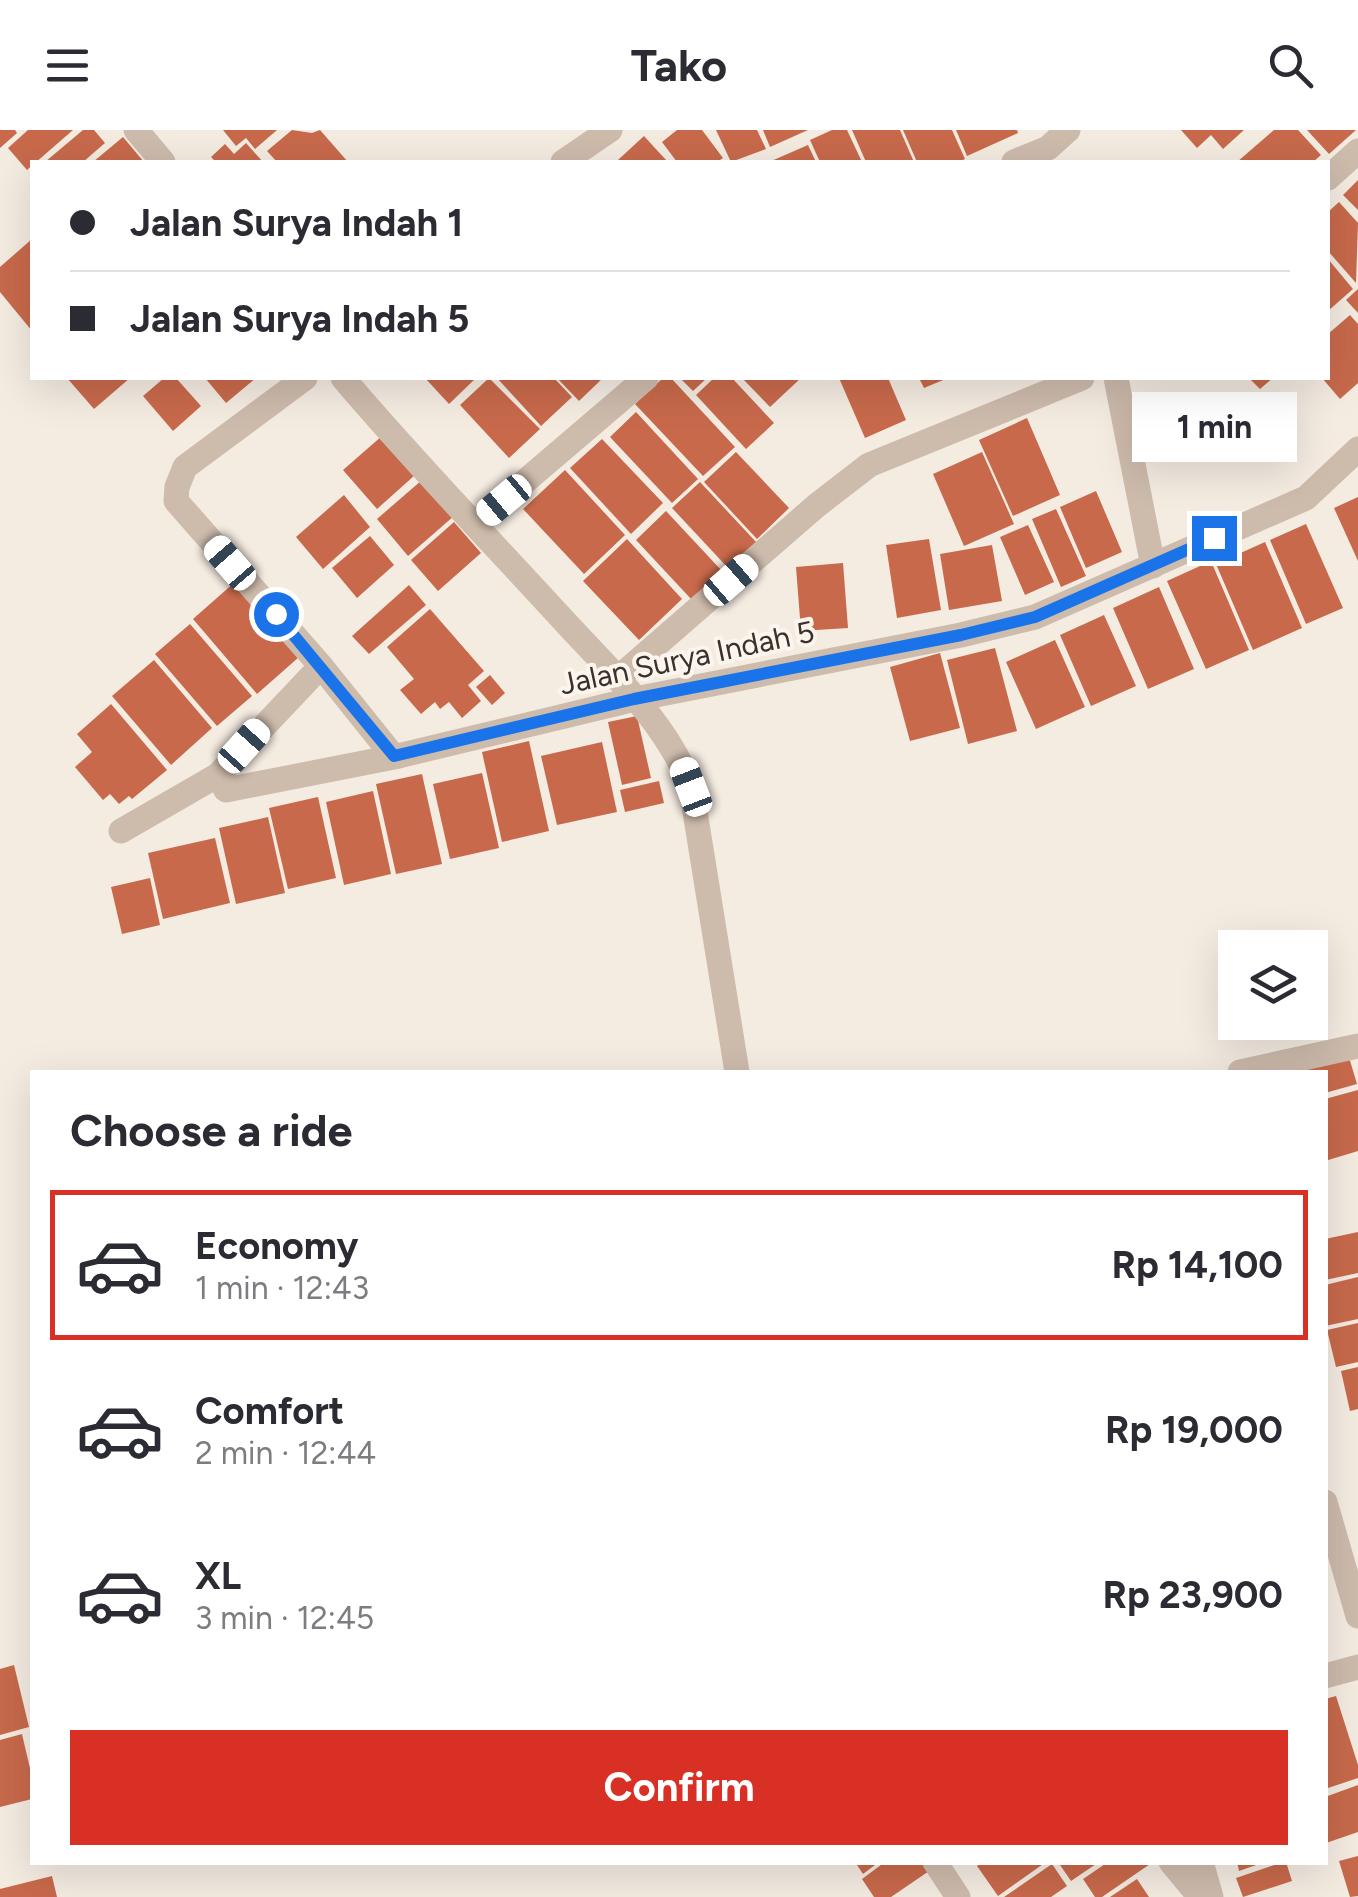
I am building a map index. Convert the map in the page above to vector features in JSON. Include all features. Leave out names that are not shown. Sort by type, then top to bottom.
[{"type":"street","points":[[136,130],[162,160]]},
{"type":"street","points":[[565,160],[610,130]]},
{"type":"street","points":[[1018,160],[1047,147],[1068,130]]},
{"type":"street","points":[[1330,176],[1358,151]]},
{"type":"street","points":[[302,380],[185,468],[176,500],[322,666],[394,756]]},
{"type":"street","points":[[345,380],[402,448],[617,679],[678,754],[691,787],[737,1070]]},
{"type":"street","points":[[475,524],[644,380]]},
{"type":"street","points":[[617,679],[816,506],[869,466],[1077,380]]},
{"type":"street","points":[[1116,380],[1152,566]]},
{"type":"street","name":"Jalan Surya Indah 5","points":[[1306,498],[1358,450]]},
{"type":"street","name":"Jalan Surya Indah 5","points":[[218,775],[226,790],[233,791],[634,699],[1035,617],[1358,476]]},
{"type":"street","points":[[122,831],[218,775],[322,666]]},
{"type":"street","points":[[1249,1070],[1358,1046]]},
{"type":"street","points":[[1328,1512],[1358,1616]]},
{"type":"street","points":[[1328,1675],[1358,1667]]},
{"type":"street","points":[[937,1865],[958,1897]]},
{"type":"street","points":[[1173,1865],[1200,1897]]},
{"type":"street","points":[[1202,1865],[1211,1897]]},
{"type":"building","points":[[0,130],[17,133],[0,148]]},
{"type":"building","points":[[28,130],[73,130],[38,160],[30,160],[27,170],[8,148]]},
{"type":"building","points":[[83,130],[94,130],[105,143],[85,160],[47,160]]},
{"type":"building","points":[[223,130],[277,130],[255,149],[246,138],[236,146]]},
{"type":"building","points":[[292,130],[320,130],[346,160],[275,160],[267,151]]},
{"type":"building","points":[[677,130],[702,130],[723,158],[676,160],[662,142]]},
{"type":"building","points":[[716,130],[757,130],[766,149],[730,160]]},
{"type":"building","points":[[763,130],[808,130],[770,147]]},
{"type":"building","points":[[832,130],[847,130],[861,160],[819,160],[810,140]]},
{"type":"building","points":[[852,130],[900,130],[913,160],[865,160]]},
{"type":"building","points":[[903,130],[952,130],[965,159],[963,160],[916,160]]},
{"type":"building","points":[[956,130],[1017,130],[1018,133],[967,156]]},
{"type":"building","points":[[1181,130],[1244,130],[1223,149],[1211,135],[1197,148]]},
{"type":"building","points":[[1274,130],[1298,130],[1321,155],[1315,160],[1239,160]]},
{"type":"building","points":[[1307,130],[1356,130],[1329,154]]},
{"type":"building","points":[[644,136],[666,160],[618,160]]},
{"type":"building","points":[[123,137],[142,160],[95,160]]},
{"type":"building","points":[[246,143],[261,160],[211,157],[225,144],[234,154]]},
{"type":"building","points":[[808,145],[815,160],[774,160]]},
{"type":"building","points":[[1358,180],[1358,210],[1343,195]]},
{"type":"building","points":[[1339,202],[1358,223],[1356,283],[1330,253],[1330,210]]},
{"type":"building","points":[[30,241],[30,329],[0,292],[0,267]]},
{"type":"building","points":[[1330,261],[1353,289],[1330,309]]},
{"type":"building","points":[[1358,289],[1358,313],[1346,300]]},
{"type":"building","points":[[1350,315],[1358,324],[1358,383],[1340,399],[1324,380],[1330,380],[1330,332]]},
{"type":"building","points":[[69,380],[128,380],[94,409]]},
{"type":"building","points":[[162,380],[178,380],[201,406],[173,431],[143,396]]},
{"type":"building","points":[[207,380],[254,380],[226,403]]},
{"type":"building","points":[[427,380],[474,380],[449,404]]},
{"type":"building","points":[[491,380],[540,429],[509,458],[460,405]]},
{"type":"building","points":[[499,380],[556,380],[572,397],[541,426]]},
{"type":"building","points":[[559,380],[601,380],[579,401]]},
{"type":"building","points":[[661,380],[673,380],[735,447],[703,476],[635,404]]},
{"type":"building","points":[[682,380],[705,380],[693,391]]},
{"type":"building","points":[[712,380],[734,380],[774,423],[746,449],[696,395]]},
{"type":"building","points":[[744,380],[799,380],[770,407]]},
{"type":"building","points":[[840,380],[889,380],[906,420],[865,438]]},
{"type":"building","points":[[920,380],[943,380],[924,388]]},
{"type":"building","points":[[1251,380],[1271,380],[1260,389]]},
{"type":"building","points":[[636,412],[698,479],[672,503],[610,437]]},
{"type":"building","points":[[1027,418],[1060,495],[1013,516],[979,440]]},
{"type":"building","points":[[382,436],[415,475],[377,509],[343,470]]},
{"type":"building","points":[[602,439],[663,503],[631,534],[570,468]]},
{"type":"building","points":[[736,452],[789,508],[757,539],[704,482]]},
{"type":"building","points":[[982,452],[1014,524],[964,546],[933,474]]},
{"type":"building","points":[[565,470],[625,535],[584,574],[523,509]]},
{"type":"building","points":[[422,480],[454,516],[408,556],[377,519]]},
{"type":"building","points":[[700,482],[757,543],[729,569],[672,508]]},
{"type":"building","points":[[1096,491],[1122,552],[1086,568],[1060,507]]},
{"type":"building","points":[[344,495],[370,527],[323,569],[296,537]]},
{"type":"building","points":[[1358,497],[1358,561],[1334,508]]},
{"type":"building","points":[[1056,509],[1086,576],[1061,587],[1032,519]]},
{"type":"building","points":[[666,511],[722,571],[692,600],[636,540]]},
{"type":"building","points":[[454,522],[481,553],[438,591],[411,560]]},
{"type":"building","points":[[1306,524],[1343,608],[1306,624],[1270,540]]},
{"type":"building","points":[[1028,525],[1054,582],[1025,595],[1000,537]]},
{"type":"building","points":[[370,536],[394,565],[357,598],[332,568]]},
{"type":"building","points":[[627,539],[682,599],[639,640],[583,581]]},
{"type":"building","points":[[929,539],[941,610],[897,618],[886,545]]},
{"type":"building","points":[[1265,542],[1302,628],[1253,650],[1216,564]]},
{"type":"building","points":[[992,545],[1002,601],[949,610],[940,554]]},
{"type":"building","points":[[1211,561],[1249,650],[1206,669],[1167,581]]},
{"type":"building","points":[[843,563],[848,628],[801,631],[796,567]]},
{"type":"building","points":[[235,582],[299,657],[257,694],[193,619]]},
{"type":"building","points":[[409,585],[426,605],[369,654],[352,636]]},
{"type":"building","points":[[1159,587],[1194,669],[1148,689],[1113,608]]},
{"type":"building","points":[[430,609],[484,671],[468,685],[481,701],[462,718],[449,702],[440,709],[435,702],[421,714],[400,690],[414,679],[387,647]]},
{"type":"building","points":[[1104,615],[1136,686],[1091,706],[1060,635]]},
{"type":"building","points":[[190,624],[252,696],[217,726],[155,654]]},
{"type":"building","points":[[1055,640],[1085,707],[1036,729],[1006,662]]},
{"type":"building","points":[[995,648],[1017,731],[968,744],[947,660]]},
{"type":"building","points":[[940,653],[960,728],[910,741],[890,667]]},
{"type":"building","points":[[154,660],[212,728],[171,765],[112,696]]},
{"type":"building","points":[[490,675],[505,693],[492,705],[476,687]]},
{"type":"building","points":[[111,704],[167,770],[132,799],[129,796],[119,804],[110,794],[103,800],[75,767],[92,752],[77,734]]},
{"type":"building","points":[[637,716],[651,778],[622,785],[608,722]]},
{"type":"building","points":[[529,741],[549,831],[502,842],[482,752]]},
{"type":"building","points":[[602,742],[617,812],[557,825],[541,756]]},
{"type":"building","points":[[482,773],[499,848],[450,859],[433,784]]},
{"type":"building","points":[[422,774],[442,864],[396,874],[376,784]]},
{"type":"building","points":[[659,781],[664,803],[625,812],[620,790]]},
{"type":"building","points":[[373,791],[391,874],[344,885],[326,802]]},
{"type":"building","points":[[318,797],[336,878],[288,889],[269,808]]},
{"type":"building","points":[[268,817],[285,893],[236,904],[219,828]]},
{"type":"building","points":[[215,838],[230,903],[163,919],[148,853]]},
{"type":"building","points":[[150,878],[160,925],[122,934],[111,887]]},
{"type":"building","points":[[1348,1054],[1357,1084],[1328,1092],[1328,1070],[1294,1070]]},
{"type":"building","points":[[1358,1090],[1358,1151],[1328,1160],[1328,1098]]},
{"type":"building","points":[[1358,1232],[1358,1273],[1328,1279],[1328,1238]]},
{"type":"building","points":[[1358,1277],[1358,1319],[1328,1325],[1328,1284]]},
{"type":"building","points":[[1358,1323],[1358,1362],[1336,1367],[1328,1330]]},
{"type":"building","points":[[1358,1367],[1358,1409],[1350,1411],[1341,1371]]},
{"type":"building","points":[[14,1665],[29,1727],[0,1735],[0,1669]]},
{"type":"building","points":[[1336,1696],[1358,1765],[1358,1778],[1328,1788],[1328,1698]]},
{"type":"building","points":[[22,1734],[30,1768],[30,1800],[0,1807],[0,1740]]},
{"type":"building","points":[[1358,1785],[1358,1832],[1328,1842],[1328,1796]]},
{"type":"building","points":[[1358,1856],[1358,1896],[1350,1897],[1339,1861]]},
{"type":"building","points":[[857,1865],[875,1865],[863,1874]]},
{"type":"building","points":[[881,1865],[935,1867],[891,1897],[874,1897],[862,1879]]},
{"type":"building","points":[[978,1865],[1042,1865],[998,1896]]},
{"type":"building","points":[[1051,1865],[1067,1886],[1051,1897],[1004,1897]]},
{"type":"building","points":[[1060,1865],[1095,1865],[1071,1881]]},
{"type":"building","points":[[1104,1865],[1149,1865],[1102,1897],[1095,1897],[1083,1879]]},
{"type":"building","points":[[1274,1865],[1287,1865],[1292,1881],[1243,1897],[1236,1878]]},
{"type":"building","points":[[52,1876],[57,1897],[0,1897],[0,1889]]},
{"type":"building","points":[[1137,1879],[1149,1897],[1110,1897]]},
{"type":"route","points":[[276,614],[394,756],[634,699],[1035,617],[1214,538]]}]
